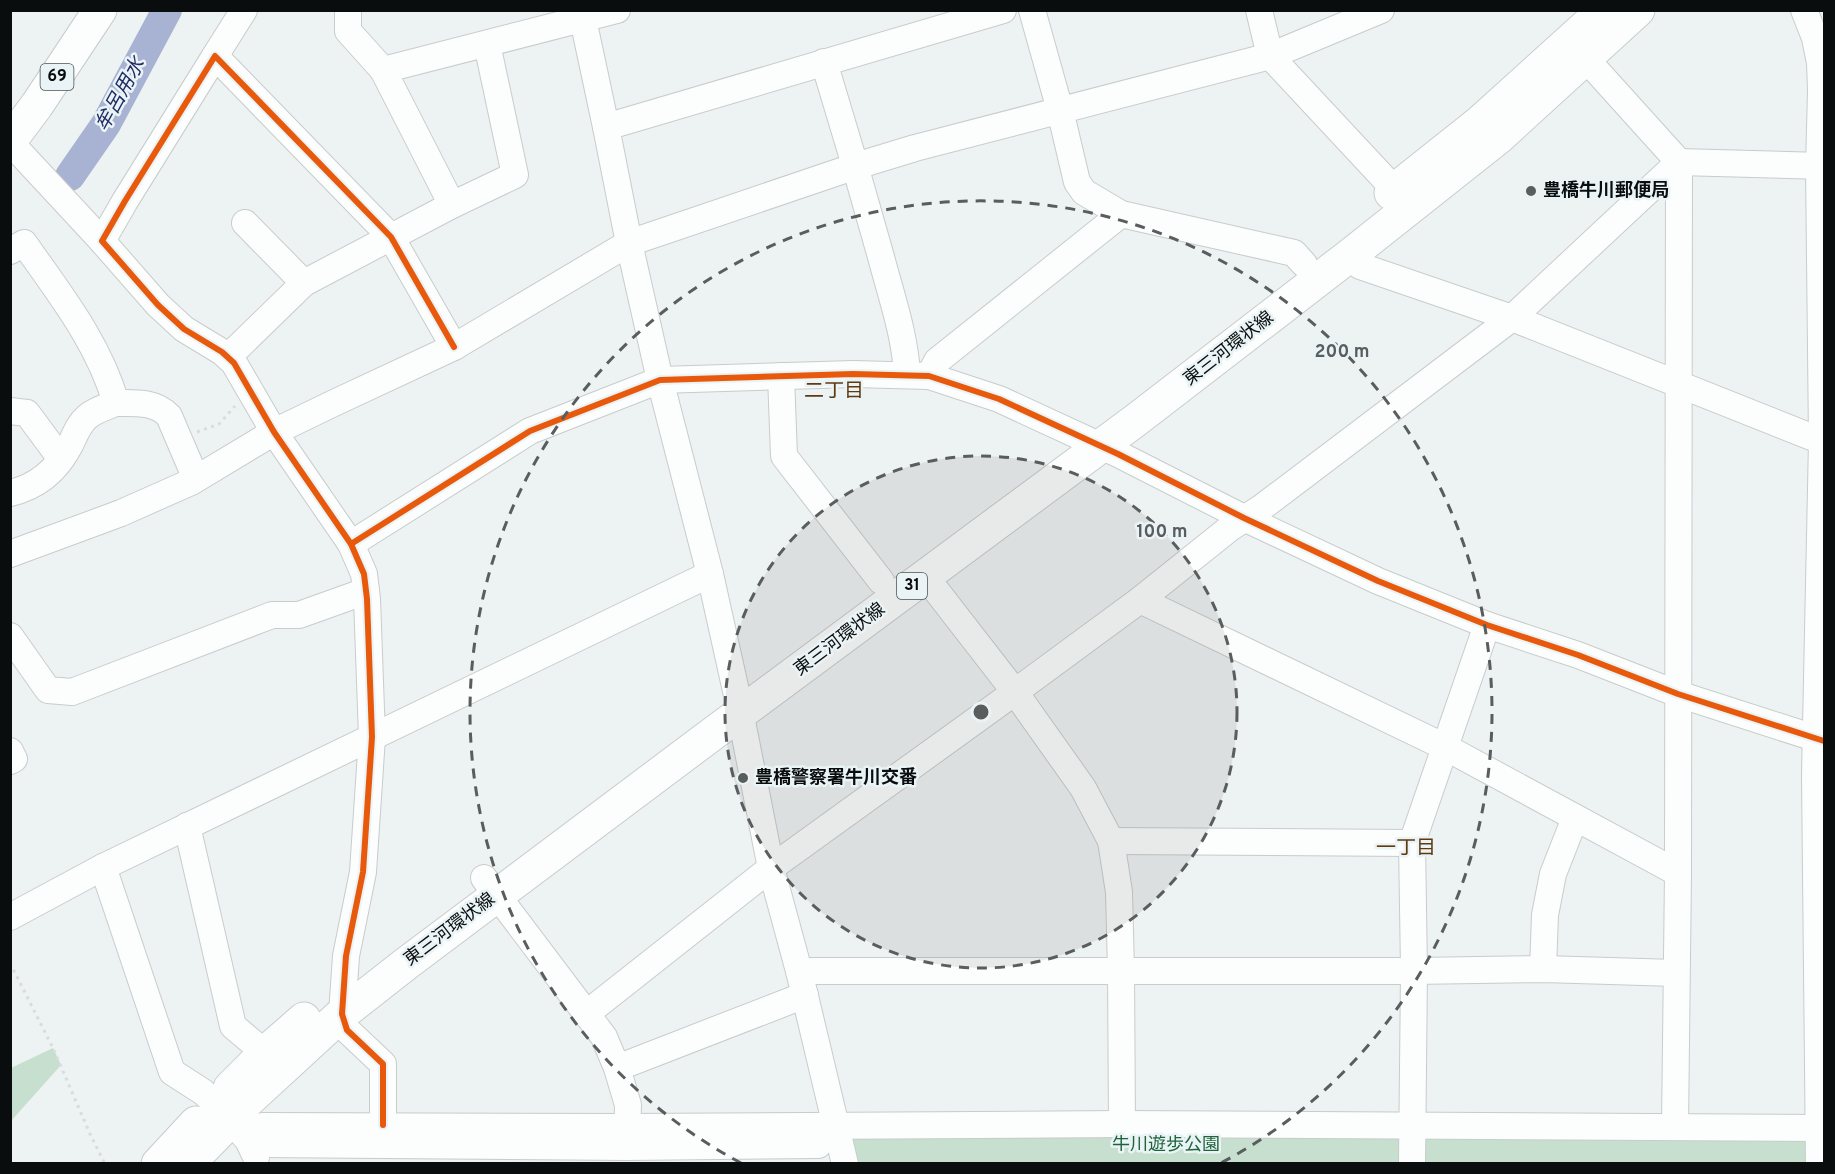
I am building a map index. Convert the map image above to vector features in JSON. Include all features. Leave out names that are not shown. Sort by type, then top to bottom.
[{"type":"main road","name":"69","points":[[10,141],[38,105],[100,10]]},
{"type":"main road","name":"東三河環状線","points":[[246,1132],[265,1053],[344,998],[490,886],[739,702],[926,576],[1304,264],[1479,123],[1604,10]]},
{"type":"main road","name":"東三河環状線","points":[[739,702],[881,581],[1090,441],[1136,420],[1499,137],[1638,10]]},
{"type":"main road","name":"東三河環状線","points":[[188,1164],[246,1132],[344,998]]},
{"type":"main road","name":"東三河環状線","points":[[158,1164],[246,1132]]},
{"type":"street","points":[[102,242],[244,10]]},
{"type":"street","points":[[327,10],[348,21],[383,70],[452,205]]},
{"type":"street","points":[[383,70],[488,44],[582,15],[617,10]]},
{"type":"street","points":[[606,127],[824,62],[937,20],[1003,10]]},
{"type":"street","points":[[1032,10],[1077,182],[1084,192],[1121,214],[1294,253],[1304,264]]},
{"type":"street","points":[[1259,10],[1270,56],[1395,190]]},
{"type":"street","points":[[10,554],[121,513],[196,479],[274,432],[454,347],[629,243],[915,148],[1270,56],[1381,10]]},
{"type":"street","points":[[1804,10],[1820,34],[1822,166],[1821,1128],[1819,1164]]},
{"type":"street","points":[[582,15],[660,380],[710,574],[739,702],[771,868],[802,983],[845,1164]]},
{"type":"street","points":[[228,357],[304,284],[452,205],[514,175],[488,44]]},
{"type":"street","points":[[215,56],[391,237],[454,347]]},
{"type":"street","points":[[1586,59],[1679,162],[1678,873],[1675,1126]]},
{"type":"street","points":[[824,62],[889,285],[906,359],[918,375]]},
{"type":"street","points":[[10,141],[158,305],[184,329],[222,352],[234,363],[274,432],[351,544],[364,574],[372,737],[363,872],[346,956],[344,998],[347,1030],[383,1064],[382,1125]]},
{"type":"street","points":[[586,1014],[771,868],[1140,600],[1244,518],[1261,508],[1512,318],[1679,162],[1822,166]]},
{"type":"street","points":[[918,375],[1121,214]]},
{"type":"street","points":[[244,223],[304,284]]},
{"type":"street","points":[[10,251],[24,243],[71,309],[94,349],[116,403]]},
{"type":"street","points":[[1349,256],[1360,266],[1512,318],[1823,442]]},
{"type":"street","points":[[351,544],[530,432],[660,380],[853,374],[918,375],[999,399],[1378,581],[1487,625],[1578,654],[1678,694],[1820,740]]},
{"type":"street","points":[[781,376],[784,456],[881,581]]},
{"type":"street","points":[[10,493],[26,489],[45,478],[61,459],[78,427],[87,417],[116,403],[154,405],[163,410],[169,416],[196,479]]},
{"type":"street","points":[[10,411],[27,412],[61,459]]},
{"type":"street","points":[[10,917],[103,867],[710,574]]},
{"type":"street","points":[[926,576],[1015,692],[1083,788],[1111,841],[1119,892],[1122,1124]]},
{"type":"street","points":[[10,636],[48,690],[72,692],[272,615],[299,615],[366,591]]},
{"type":"street","points":[[1140,600],[1445,747],[1678,873]]},
{"type":"street","points":[[1412,1164],[1414,971],[1412,843],[1487,625]]},
{"type":"street","points":[[10,751],[14,759],[10,761]]},
{"type":"street","points":[[1543,969],[1545,915],[1552,874],[1575,818]]},
{"type":"street","points":[[187,826],[233,1026],[265,1053]]},
{"type":"street","points":[[1111,841],[1412,843]]},
{"type":"street","points":[[103,867],[172,1072],[202,1092],[246,1132],[627,1146],[837,1126],[1122,1124],[1821,1128]]},
{"type":"street","points":[[490,886],[604,1037],[617,1068],[628,1105],[627,1146]]},
{"type":"street","points":[[617,1068],[802,983],[1121,970],[1543,969],[1676,974]]},
{"type":"street","points":[[246,1132],[382,1125],[627,1146]]},
{"type":"path","points":[[179,440],[219,424],[251,391]]},
{"type":"path","points":[[10,963],[54,1048],[105,1164]]},
{"type":"green space","points":[[53,1048],[61,1065],[11,1121],[11,1068]]},
{"type":"green space","name":"牛川遊歩公園","points":[[837,1126],[1824,1128],[1824,1163],[845,1164]]},
{"type":"waterway","name":"牟呂用水","points":[[70,176],[106,124],[167,10]]},
{"type":"cycle path","points":[[383,1125],[383,1064],[347,1030],[342,1014],[346,956],[363,872],[372,737],[364,574],[351,544],[274,432],[234,363],[222,352],[184,329],[158,305],[102,241],[215,56],[391,237],[454,347]]},
{"type":"cycle path","points":[[351,544],[530,431],[660,380],[853,374],[929,376],[999,399],[1118,454],[1244,518],[1378,581],[1487,625],[1578,655],[1678,694],[1824,741]]},
{"type":"place","name":"豊橋牛川郵便局","points":[[1531,191]]},
{"type":"place","name":"豊橋警察署牛川交番","points":[[743,778]]},
{"type":"district","name":"二丁目","points":[[834,392]]},
{"type":"district","name":"一丁目","points":[[1406,849]]}]
